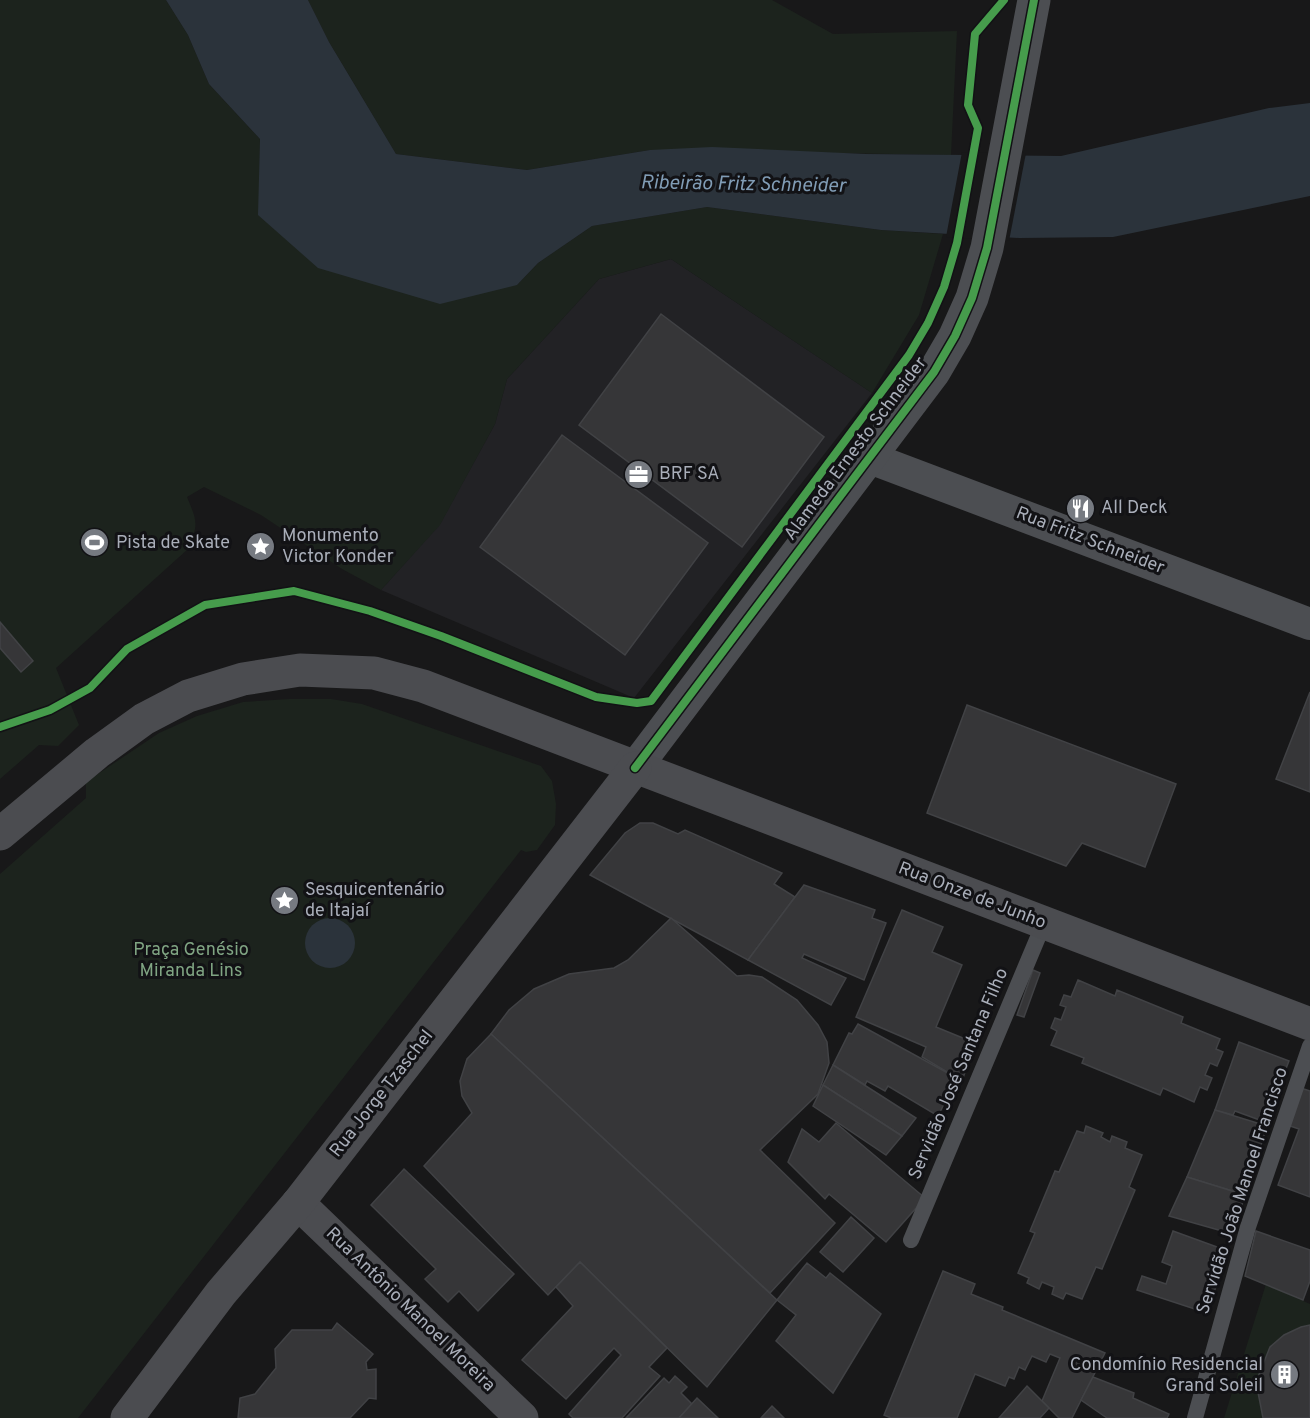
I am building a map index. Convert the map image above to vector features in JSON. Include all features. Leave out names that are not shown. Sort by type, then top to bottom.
[{"type":"main road","name":"Rua Onze de Junho","points":[[0,834],[97,753],[144,719],[188,696],[243,679],[300,670],[374,673],[423,686],[1310,1024]]},
{"type":"main road","name":"Rua Jorge Tzaschel","points":[[127,1418],[221,1293],[298,1203],[635,768]]},
{"type":"main road","name":"Rua Antônio Manoel Moreira","points":[[298,1203],[522,1418]]},
{"type":"street","name":"Alameda Ernesto Schneider","points":[[635,768],[934,372],[955,336],[972,298],[987,248],[1034,0]]},
{"type":"street","name":"Rua Fritz Schneider","points":[[870,458],[1310,624]]},
{"type":"lane","name":"Servidão José Santana Filho","points":[[911,1240],[1044,923]]},
{"type":"lane","name":"Servidão João Manoel Francisco","points":[[1196,1418],[1248,1227],[1310,1046]]},
{"type":"shaded area","name":"BRF SA","points":[[671,259],[872,393],[634,698],[381,590],[440,524],[495,424],[507,379],[599,279]]},
{"type":"green space","points":[[0,0],[166,0],[188,35],[209,84],[260,139],[259,215],[517,285],[538,263],[592,226],[707,207],[881,230],[943,234],[919,315],[872,393],[671,259],[599,279],[507,379],[495,424],[440,525],[381,590],[342,569],[261,515],[204,487],[187,497],[195,523],[194,534],[188,549],[56,668],[79,725],[58,746],[39,745],[0,779]]},
{"type":"green space","points":[[308,0],[772,0],[833,34],[957,31],[951,155],[650,150],[527,170],[396,154],[329,42]]},
{"type":"green space","name":"Praça Genésio Miranda Lins","points":[[331,699],[362,704],[541,766],[552,781],[556,804],[555,825],[537,850],[526,852],[521,850],[78,1418],[0,1418],[0,874],[86,798],[86,782],[159,733],[197,716],[243,702]]},
{"type":"green space","points":[[1266,1284],[1310,1304],[1310,1325],[1284,1335],[1270,1347],[1256,1382],[1263,1418],[1224,1418]]},
{"type":"water","name":"Ribeirão Fritz Schneider","points":[[166,0],[308,0],[329,42],[396,154],[527,170],[650,150],[712,147],[866,154],[1061,156],[1269,108],[1310,103],[1310,196],[1113,237],[1019,238],[881,230],[707,207],[592,226],[538,263],[517,285],[440,304],[318,268],[258,215],[260,139],[209,84],[188,35]]},
{"type":"water","points":[[325,918],[335,918],[348,925],[355,938],[355,948],[348,961],[335,968],[325,968],[316,964],[309,957],[305,948],[305,938],[309,929],[316,922]]},
{"type":"pier","points":[[962,152],[1026,153],[1009,241],[946,237]]},
{"type":"building","points":[[661,314],[824,437],[742,547],[579,425]]},
{"type":"building","points":[[562,435],[708,543],[625,655],[480,547]]},
{"type":"building","points":[[0,622],[33,661],[21,672],[0,648]]},
{"type":"building","points":[[1310,692],[1310,792],[1276,779]]},
{"type":"building","points":[[967,705],[1176,784],[1145,867],[1082,843],[1066,866],[927,813]]},
{"type":"building","points":[[640,823],[653,823],[678,834],[685,830],[782,873],[774,884],[795,897],[748,960],[590,875],[625,833]]},
{"type":"building","points":[[804,885],[875,910],[872,918],[886,923],[864,980],[804,954],[802,958],[846,978],[831,1005],[748,960]]},
{"type":"building","points":[[902,910],[943,927],[932,952],[962,965],[936,1027],[975,1043],[962,1081],[922,1057],[926,1047],[856,1017]]},
{"type":"building","points":[[671,918],[737,976],[762,977],[797,1000],[818,1025],[827,1042],[829,1063],[818,1094],[760,1150],[835,1223],[770,1293],[491,1034],[509,1010],[534,989],[569,974],[614,968],[628,960]]},
{"type":"building","points":[[1033,970],[1040,973],[1024,1017],[1017,1015]]},
{"type":"building","points":[[1078,980],[1115,996],[1117,990],[1183,1017],[1181,1023],[1220,1039],[1216,1049],[1223,1052],[1217,1066],[1210,1063],[1205,1075],[1212,1078],[1207,1090],[1200,1087],[1194,1102],[1163,1088],[1160,1095],[1082,1063],[1084,1058],[1051,1045],[1057,1031],[1051,1028],[1055,1018],[1061,1020],[1066,1007],[1060,1005],[1064,995],[1071,997]]},
{"type":"building","points":[[858,1024],[957,1078],[938,1116],[888,1086],[885,1091],[867,1081],[865,1085],[833,1065],[849,1033],[852,1034]]},
{"type":"building","points":[[491,1034],[777,1300],[707,1387],[580,1262],[548,1295],[424,1166],[472,1113],[462,1096],[460,1081],[467,1059]]},
{"type":"building","points":[[1239,1042],[1289,1061],[1265,1122],[1235,1111],[1233,1115],[1215,1110]]},
{"type":"building","points":[[833,1065],[916,1118],[902,1136],[823,1085]]},
{"type":"building","points":[[823,1085],[902,1136],[886,1155],[813,1106]]},
{"type":"building","points":[[1301,1088],[1310,1091],[1310,1197],[1278,1185],[1299,1129],[1290,1126]]},
{"type":"building","points":[[1215,1110],[1267,1126],[1247,1190],[1239,1186],[1236,1192],[1187,1177]]},
{"type":"building","points":[[836,1123],[925,1198],[886,1242],[829,1194],[825,1199],[788,1162],[802,1129],[819,1142]]},
{"type":"building","points":[[1086,1126],[1103,1133],[1101,1137],[1110,1142],[1112,1136],[1127,1142],[1125,1148],[1142,1155],[1129,1187],[1135,1190],[1102,1269],[1096,1267],[1082,1299],[1066,1293],[1063,1299],[1052,1294],[1054,1287],[1042,1282],[1039,1289],[1027,1283],[1029,1278],[1018,1273],[1035,1233],[1030,1231],[1055,1171],[1059,1172],[1077,1131],[1084,1133]]},
{"type":"building","points":[[404,1169],[514,1274],[478,1311],[459,1291],[448,1302],[425,1279],[436,1269],[371,1205]]},
{"type":"building","points":[[1187,1177],[1245,1195],[1233,1234],[1169,1216]]},
{"type":"building","points":[[851,1217],[874,1238],[843,1272],[820,1252]]},
{"type":"building","points":[[1173,1231],[1228,1251],[1207,1313],[1137,1290],[1142,1276],[1166,1284],[1172,1266],[1162,1262]]},
{"type":"building","points":[[1256,1231],[1310,1250],[1310,1281],[1303,1300],[1245,1276]]},
{"type":"building","points":[[580,1262],[667,1348],[649,1367],[660,1376],[622,1418],[573,1418],[569,1414],[621,1355],[614,1348],[566,1399],[522,1360],[573,1306],[556,1287]]},
{"type":"building","points":[[807,1263],[826,1278],[830,1273],[881,1314],[833,1393],[776,1341],[796,1315],[777,1300]]},
{"type":"building","points":[[943,1271],[975,1284],[971,1294],[1003,1307],[1002,1310],[1105,1353],[1072,1418],[1059,1418],[1042,1401],[1060,1358],[1050,1354],[1046,1362],[1032,1356],[1025,1370],[1019,1367],[1014,1379],[1009,1377],[1005,1386],[975,1374],[957,1418],[891,1418],[884,1415]]},
{"type":"building","points":[[337,1323],[373,1354],[366,1362],[367,1370],[376,1369],[376,1399],[369,1398],[350,1418],[238,1418],[240,1398],[255,1394],[276,1368],[275,1349],[292,1330],[332,1330]]},
{"type":"building","name":"Condomínio Residencial Grand Soleil","points":[[1310,1325],[1310,1418],[1263,1418],[1256,1382],[1270,1347],[1284,1335]]},
{"type":"building","points":[[675,1376],[687,1387],[681,1393],[692,1404],[679,1418],[626,1418],[664,1378],[669,1383]]},
{"type":"building","points":[[1093,1377],[1134,1393],[1133,1398],[1169,1414],[1167,1418],[1107,1418],[1081,1400]]},
{"type":"building","points":[[1027,1386],[1049,1408],[1040,1418],[999,1418]]},
{"type":"building","points":[[697,1398],[718,1418],[679,1418]]},
{"type":"building","points":[[772,1406],[784,1418],[761,1418]]},
{"type":"cycle path","points":[[0,727],[50,710],[90,688],[127,649],[205,605],[294,591],[370,611],[441,636],[596,697],[637,703],[651,701],[909,355],[928,323],[944,287],[957,243],[978,128],[968,105],[975,34],[1004,0]]},
{"type":"cycle path","points":[[635,768],[934,372],[955,336],[972,298],[987,248],[1034,0]]},
{"type":"place","name":"BRF SA","points":[[638,474]]},
{"type":"place","name":"All Deck","points":[[1080,508]]},
{"type":"place","name":"Pista de Skate","points":[[95,543]]},
{"type":"place","name":"Monumento Victor Konder","points":[[261,546]]},
{"type":"place","name":"Sesquicentenário de Itajaí","points":[[284,900]]},
{"type":"place","name":"Condomínio Residencial Grand Soleil","points":[[1284,1375]]}]
